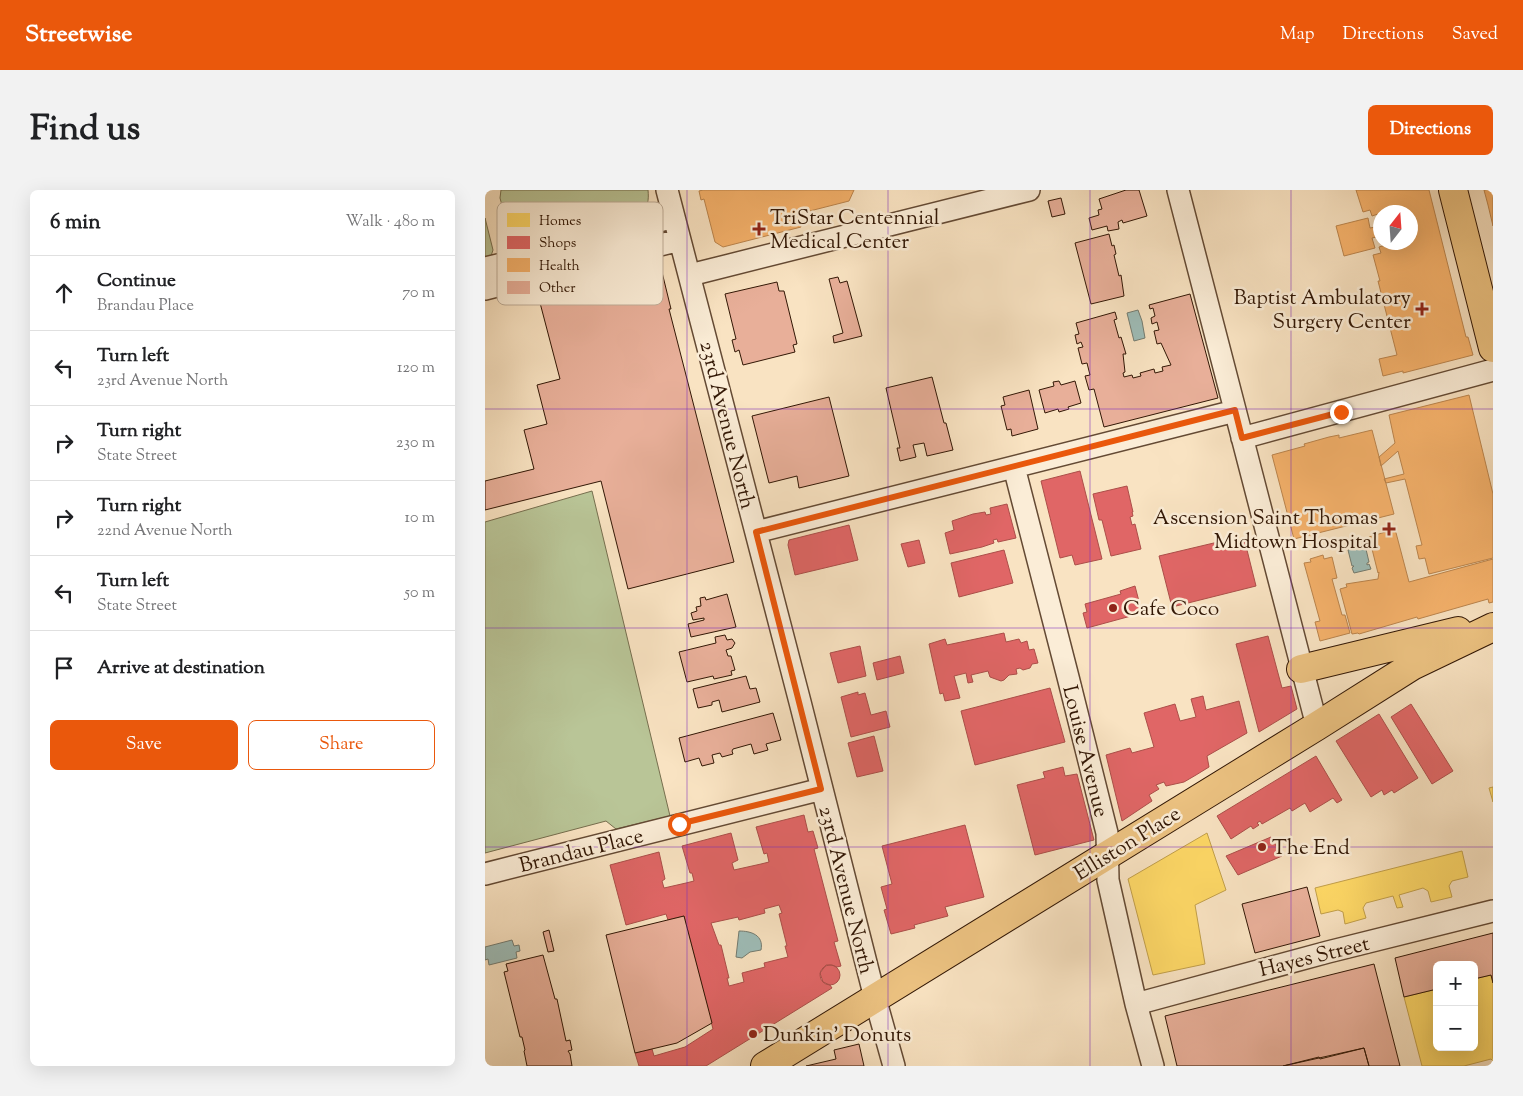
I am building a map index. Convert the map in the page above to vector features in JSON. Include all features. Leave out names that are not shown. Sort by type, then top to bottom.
[{"type":"main road","points":[[1453,190],[1493,348]]},
{"type":"main road","points":[[1301,669],[1493,622]]},
{"type":"main road","name":"Elliston Place","points":[[765,1066],[1412,666],[1493,627]]},
{"type":"street","name":"23rd Avenue North","points":[[667,190],[893,1066]]},
{"type":"street","points":[[690,275],[1029,190]]},
{"type":"street","points":[[1178,190],[1317,726]]},
{"type":"street","points":[[663,221],[674,218]]},
{"type":"street","points":[[663,244],[680,240]]},
{"type":"street","points":[[1242,438],[1493,370]]},
{"type":"street","points":[[756,532],[1235,410]]},
{"type":"street","name":"Louise Avenue","points":[[1014,467],[1107,833],[1108,880],[1136,1004],[1153,1066]]},
{"type":"street","name":"Brandau Place","points":[[485,874],[821,789]]},
{"type":"street","name":"Hayes Street","points":[[1136,1004],[1328,952],[1493,912]]},
{"type":"green space","points":[[501,190],[648,190],[647,202],[501,202]]},
{"type":"green space","points":[[485,218],[493,250],[491,256],[485,260]]},
{"type":"green space","points":[[592,491],[670,816],[616,829],[606,821],[485,853],[485,522]]},
{"type":"water","points":[[1138,310],[1145,338],[1134,341],[1127,313]]},
{"type":"water","points":[[1365,545],[1369,562],[1367,565],[1369,564],[1371,569],[1354,573],[1352,568],[1354,566],[1352,566],[1348,550]]},
{"type":"water","points":[[739,931],[752,933],[759,937],[761,950],[750,952],[742,958],[736,957]]},
{"type":"water","points":[[512,940],[514,946],[519,945],[520,951],[516,952],[517,958],[489,965],[488,959],[485,960],[485,947]]},
{"type":"building: Homes","points":[[1493,787],[1493,802],[1489,788]]},
{"type":"building: Homes","points":[[1207,833],[1226,890],[1195,905],[1205,964],[1153,975],[1128,879]]},
{"type":"building: Homes","points":[[1462,851],[1468,877],[1452,881],[1449,886],[1452,897],[1431,902],[1428,891],[1423,888],[1399,895],[1403,907],[1397,908],[1393,896],[1366,903],[1363,908],[1366,918],[1345,924],[1343,912],[1338,910],[1321,914],[1315,888]]},
{"type":"building: Homes","points":[[1491,975],[1493,983],[1493,1061],[1491,1059],[1464,1066],[1422,1066],[1404,997],[1433,990],[1433,1051],[1478,1051],[1478,978]]},
{"type":"building: Shops","points":[[1080,471],[1102,559],[1075,565],[1072,555],[1060,558],[1041,481]]},
{"type":"building: Shops","points":[[1127,486],[1133,512],[1133,516],[1130,517],[1132,525],[1135,524],[1141,549],[1111,556],[1093,494]]},
{"type":"building: Shops","points":[[1007,504],[1016,538],[998,542],[997,539],[993,540],[994,543],[982,547],[950,554],[945,533],[954,530],[952,521],[973,514],[985,512],[986,515],[991,514],[990,508]]},
{"type":"building: Shops","points":[[849,525],[858,560],[795,575],[788,545],[789,540]]},
{"type":"building: Shops","points":[[919,540],[925,563],[908,567],[901,544]]},
{"type":"building: Shops","points":[[1218,542],[1220,548],[1245,542],[1256,586],[1172,607],[1159,556]]},
{"type":"building: Shops","points":[[1004,550],[1013,583],[959,597],[951,563]]},
{"type":"building: Shops","name":"Cafe Coco","points":[[1135,586],[1142,613],[1087,628],[1083,613],[1087,612],[1085,604],[1121,594],[1120,591]]},
{"type":"building: Shops","points":[[1004,633],[1006,642],[1019,639],[1021,643],[1027,641],[1029,650],[1034,649],[1038,663],[1032,664],[1030,668],[1023,670],[1020,668],[1016,669],[1017,674],[1009,675],[1001,681],[990,677],[988,671],[971,675],[973,682],[968,683],[966,673],[954,676],[960,698],[945,701],[943,693],[940,694],[929,644],[945,639],[947,645]]},
{"type":"building: Shops","points":[[1268,636],[1282,688],[1291,686],[1297,709],[1259,732],[1236,644]]},
{"type":"building: Shops","points":[[860,646],[866,676],[838,683],[830,653]]},
{"type":"building: Shops","points":[[900,656],[904,673],[877,680],[873,663]]},
{"type":"building: Shops","points":[[1050,688],[1065,742],[975,765],[961,711]]},
{"type":"building: Shops","points":[[858,692],[858,695],[865,693],[871,715],[886,711],[890,727],[851,737],[841,697]]},
{"type":"building: Shops","points":[[1203,696],[1206,710],[1239,701],[1247,733],[1207,756],[1209,767],[1184,782],[1166,786],[1164,782],[1156,785],[1159,789],[1149,795],[1152,801],[1122,821],[1106,755],[1130,748],[1132,753],[1154,747],[1144,713],[1175,704],[1180,721],[1196,717],[1191,699]]},
{"type":"building: Shops","points":[[1411,704],[1453,771],[1432,784],[1391,717]]},
{"type":"building: Shops","points":[[1379,714],[1418,778],[1394,793],[1392,790],[1384,795],[1382,790],[1371,797],[1336,741]]},
{"type":"building: Shops","points":[[874,736],[883,771],[857,777],[848,743]]},
{"type":"building: Shops","points":[[1316,756],[1342,800],[1337,803],[1333,798],[1310,812],[1305,803],[1292,811],[1290,808],[1262,824],[1260,821],[1257,823],[1259,825],[1253,829],[1251,826],[1231,839],[1217,816]]},
{"type":"building: Shops","points":[[1063,767],[1065,776],[1077,774],[1094,840],[1035,855],[1017,785],[1045,778],[1043,772]]},
{"type":"building: Shops","points":[[804,815],[808,832],[813,831],[818,848],[814,849],[838,941],[834,942],[841,966],[826,965],[820,973],[823,982],[832,988],[706,1066],[639,1066],[635,1053],[652,1049],[654,1056],[685,1047],[713,1029],[684,916],[668,920],[666,914],[626,925],[610,865],[659,852],[665,879],[662,881],[664,888],[694,881],[682,846],[731,833],[738,860],[732,863],[734,870],[769,862],[767,853],[764,854],[756,827]],"holes":[[[779,905],[782,913],[779,914],[788,957],[764,963],[765,967],[742,973],[744,982],[729,986],[727,978],[729,978],[721,945],[719,945],[711,923],[738,917],[739,920],[765,913],[764,909]]]},
{"type":"building: Shops","points":[[965,825],[984,897],[945,907],[948,916],[914,925],[915,928],[891,934],[884,910],[887,909],[881,887],[892,884],[882,846]]},
{"type":"building: Shops","name":"The End","points":[[1271,837],[1282,856],[1238,875],[1226,856]]},
{"type":"building: Shops","points":[[830,965],[837,968],[840,975],[837,982],[830,985],[823,982],[820,975],[823,968]]},
{"type":"building: Health","points":[[854,190],[849,201],[798,214],[801,227],[723,247],[715,242],[704,199],[701,200],[699,191]]},
{"type":"building: Health","name":"Baptist Ambulatory Surgery Center","points":[[1356,190],[1429,190],[1466,337],[1468,337],[1473,355],[1403,373],[1403,371],[1383,376],[1379,359],[1397,355],[1373,255],[1381,253],[1380,250],[1418,250],[1418,205],[1373,205],[1373,216],[1370,210],[1363,212]]},
{"type":"building: Health","points":[[1484,190],[1493,190],[1493,226],[1488,205]]},
{"type":"building: Health","name":"Baptist Ambulatory Surgery Center","points":[[1368,218],[1370,228],[1373,227],[1373,249],[1344,256],[1336,226]]},
{"type":"building: Health","points":[[1469,395],[1493,494],[1493,558],[1429,574],[1425,558],[1419,559],[1416,546],[1422,545],[1405,479],[1386,483],[1384,479],[1404,474],[1398,451],[1381,466],[1379,457],[1395,443],[1389,415]]},
{"type":"building: Health","points":[[1372,430],[1394,514],[1294,539],[1272,455],[1329,437],[1339,435],[1339,438]]},
{"type":"building: Health","points":[[1395,529],[1409,582],[1493,559],[1493,602],[1489,603],[1488,599],[1418,619],[1417,617],[1359,634],[1352,634],[1340,589],[1347,587],[1346,584],[1378,579],[1379,572],[1369,537]]},
{"type":"building: Health","points":[[1323,555],[1324,559],[1332,557],[1337,578],[1332,579],[1342,615],[1345,615],[1350,633],[1320,641],[1315,622],[1320,621],[1304,563],[1311,562],[1310,559]]},
{"type":"building: Other","points":[[1126,190],[1139,190],[1147,216],[1123,223],[1122,220],[1118,222],[1119,229],[1108,231],[1107,226],[1092,230],[1089,218],[1099,215],[1098,210],[1102,209],[1099,199]]},
{"type":"building: Other","points":[[1061,198],[1065,214],[1052,217],[1048,201]]},
{"type":"building: Other","points":[[1109,234],[1112,246],[1114,245],[1116,254],[1114,255],[1119,276],[1121,275],[1124,296],[1091,304],[1075,243]]},
{"type":"building: Other","points":[[663,276],[671,309],[669,309],[734,562],[628,589],[601,481],[485,510],[485,481],[534,469],[524,430],[547,424],[537,385],[560,379],[541,305],[663,305]]},
{"type":"building: Other","points":[[838,277],[840,283],[847,281],[862,336],[834,343],[833,336],[843,333],[829,279]]},
{"type":"building: Other","points":[[777,282],[779,291],[784,291],[797,344],[793,345],[795,352],[743,365],[739,350],[735,352],[732,340],[736,339],[725,294]]},
{"type":"building: Other","points":[[1190,294],[1218,398],[1104,427],[1094,389],[1089,390],[1085,376],[1090,375],[1087,363],[1082,364],[1078,348],[1083,347],[1081,342],[1077,344],[1075,335],[1079,334],[1076,323],[1115,312],[1117,319],[1114,320],[1126,354],[1123,354],[1124,377],[1132,375],[1133,378],[1141,376],[1140,373],[1154,369],[1155,373],[1163,371],[1162,367],[1171,365],[1161,343],[1157,344],[1154,331],[1159,330],[1157,322],[1152,324],[1151,318],[1155,316],[1153,308],[1150,309],[1149,305]]},
{"type":"building: Other","points":[[932,377],[953,450],[927,456],[924,443],[913,445],[916,457],[900,461],[897,448],[900,448],[886,388]]},
{"type":"building: Other","points":[[1059,381],[1061,385],[1075,381],[1081,403],[1059,412],[1058,409],[1045,413],[1039,390],[1054,386],[1053,382]]},
{"type":"building: Other","points":[[1029,390],[1038,429],[1012,436],[1011,429],[1007,430],[1001,406],[1005,405],[1003,397]]},
{"type":"building: Other","points":[[829,397],[849,476],[799,488],[797,476],[769,483],[752,416]]},
{"type":"building: Other","points":[[727,594],[736,627],[691,637],[688,624],[704,620],[704,618],[693,620],[691,613],[697,611],[696,607],[701,606],[700,598],[705,597],[706,600]]},
{"type":"building: Other","points":[[725,635],[727,640],[732,639],[735,643],[732,648],[726,650],[728,656],[731,656],[735,670],[731,671],[732,675],[714,679],[713,676],[687,682],[679,652],[716,643],[715,637]]},
{"type":"building: Other","points":[[746,676],[750,689],[756,688],[760,702],[722,712],[719,700],[712,702],[712,705],[698,708],[693,689]]},
{"type":"building: Other","points":[[773,713],[781,740],[766,744],[768,750],[754,754],[751,744],[733,749],[733,754],[722,757],[720,753],[712,755],[714,763],[702,766],[699,758],[685,762],[679,738]]},
{"type":"building: Other","points":[[1307,887],[1320,936],[1255,953],[1242,904]]},
{"type":"building: Other","points":[[684,916],[712,1023],[677,1043],[635,1053],[606,935]]},
{"type":"building: Other","points":[[549,930],[554,951],[548,952],[543,932]]},
{"type":"building: Other","points":[[1493,933],[1493,983],[1491,975],[1478,978],[1478,961],[1433,961],[1433,990],[1404,997],[1395,958]]},
{"type":"building: Other","points":[[543,955],[555,999],[557,999],[566,1041],[570,1040],[572,1050],[568,1051],[572,1066],[527,1066],[522,1037],[520,1037],[504,972],[508,971],[506,964]]},
{"type":"building: Other","points":[[1374,964],[1400,1066],[1369,1066],[1364,1048],[1283,1066],[1177,1066],[1165,1016]]},
{"type":"building: Other","points":[[859,1044],[864,1066],[806,1066],[836,1059],[834,1050]]},
{"type":"building: Other","points":[[1364,1048],[1369,1066],[1283,1066],[1319,1057],[1320,1059]]},
{"type":"place","name":"TriStar Centennial Medical Center","points":[[759,229]]},
{"type":"place","name":"Baptist Ambulatory Surgery Center","points":[[1422,309]]},
{"type":"place","name":"Ascension Saint Thomas Midtown Hospital","points":[[1389,529]]},
{"type":"place","name":"Cafe Coco","points":[[1113,608]]},
{"type":"place","name":"The End","points":[[1262,847]]},
{"type":"place","name":"Dunkin' Donuts","points":[[753,1034]]},
{"type":"route","points":[[679,824],[821,789],[756,532],[1235,410],[1242,438],[1341,412]]}]
